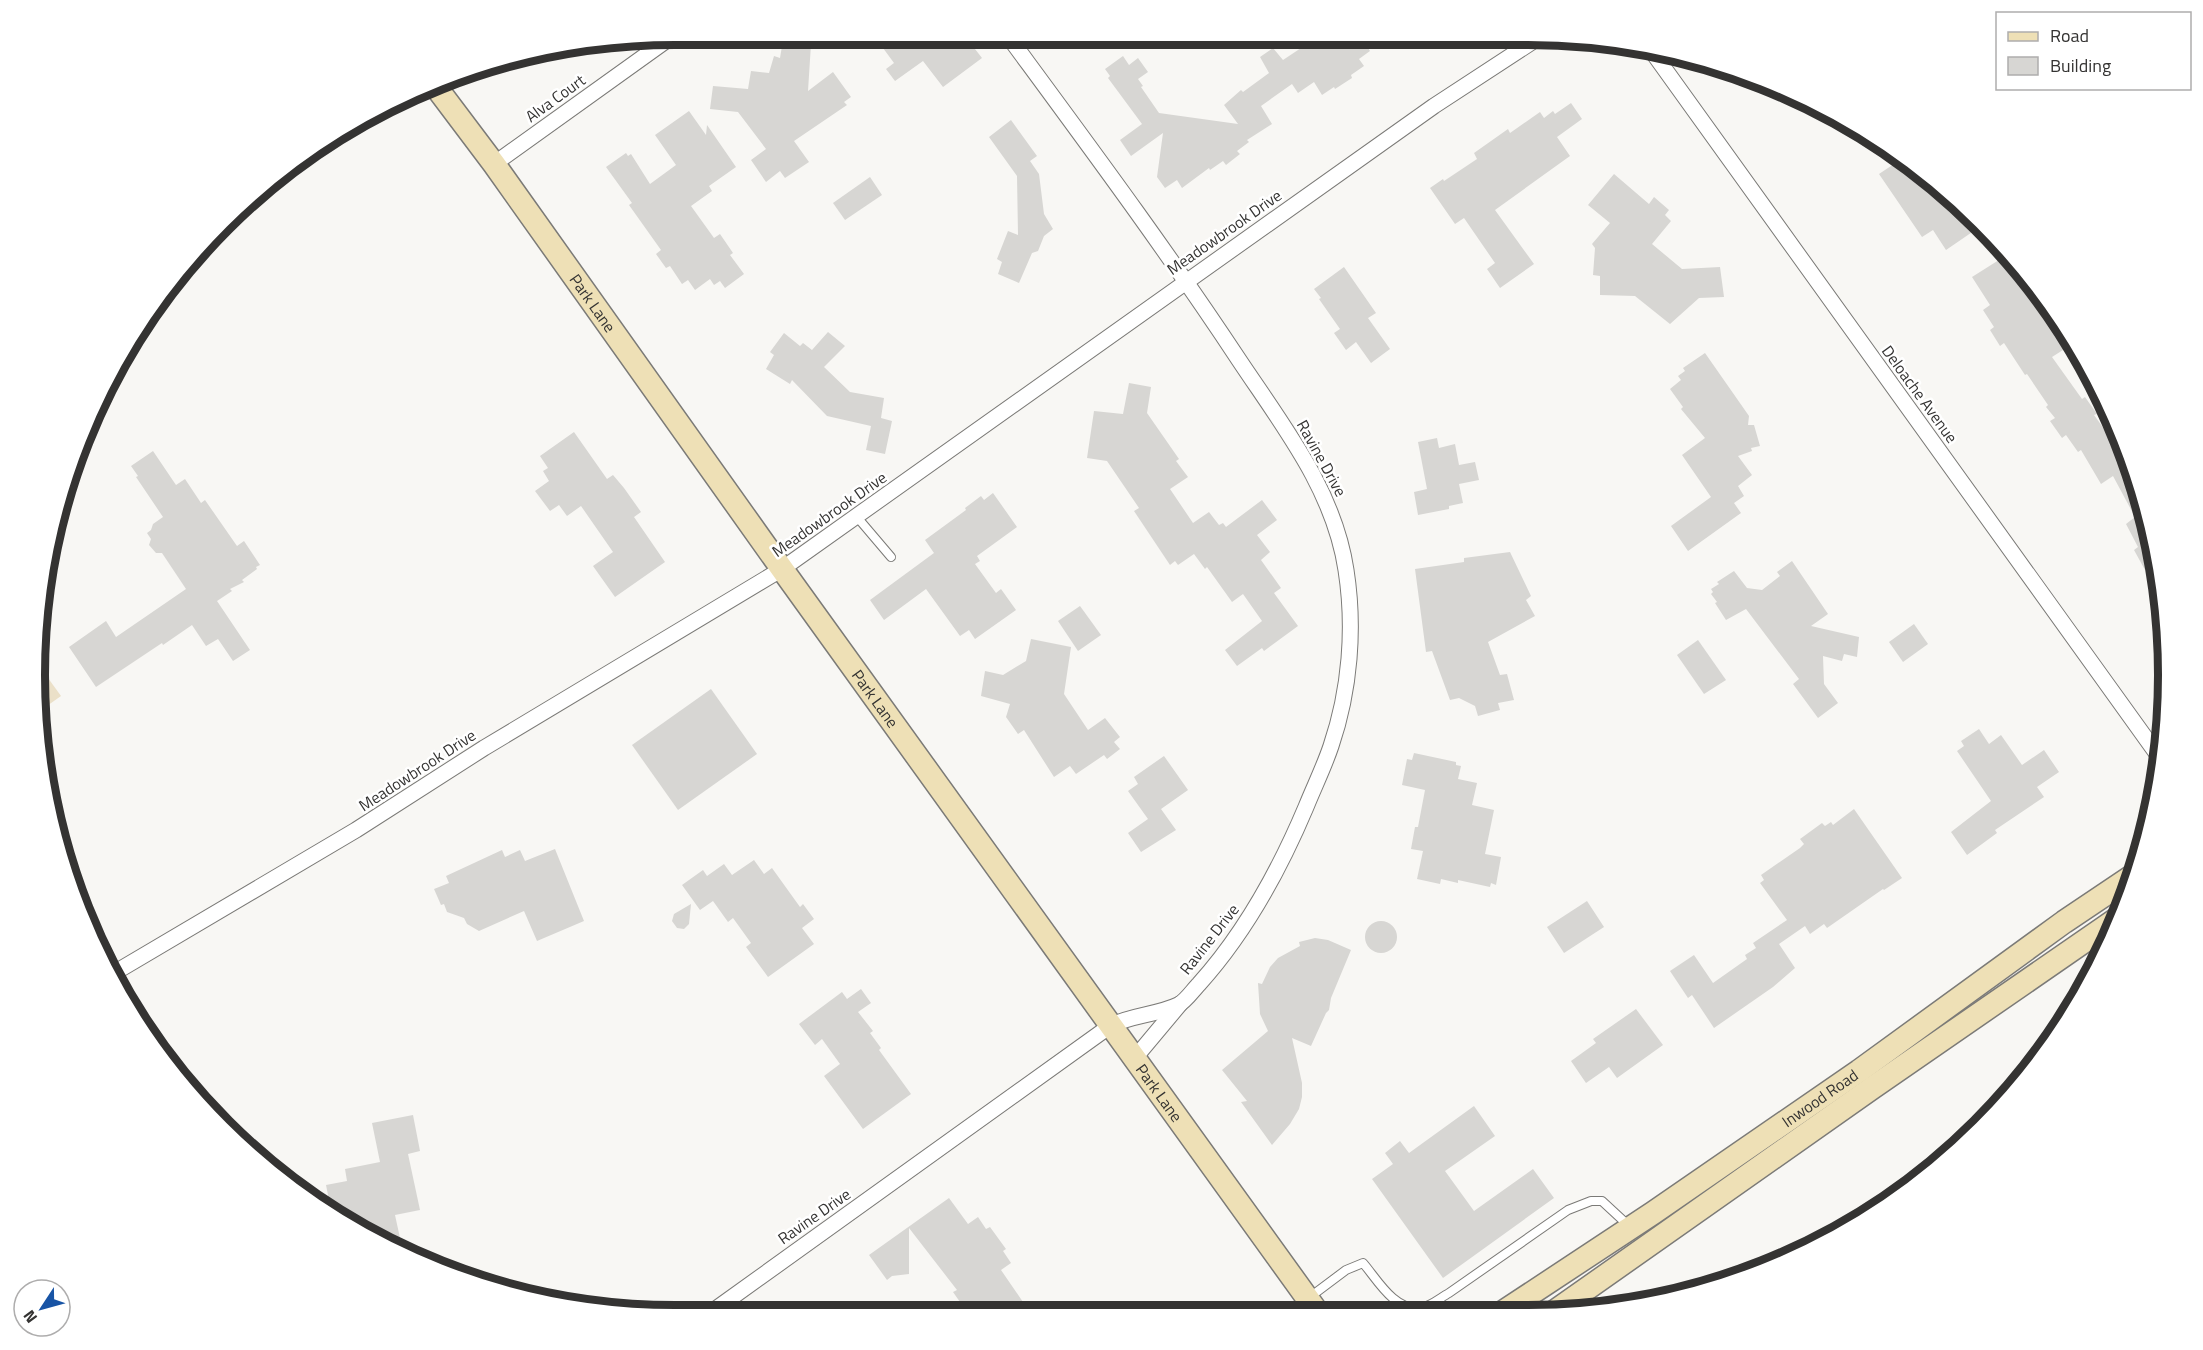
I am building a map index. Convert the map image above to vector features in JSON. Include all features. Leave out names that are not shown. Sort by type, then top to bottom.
[{"type":"street","name":"Alva Court","points":[[494,164],[659,45]]},
{"type":"street","name":"Ravine Drive","points":[[1015,45],[1186,280],[1300,451],[1324,494],[1337,529],[1346,569],[1351,637],[1346,685],[1331,746],[1298,826],[1259,903],[1218,962],[1134,1059]]},
{"type":"street","name":"Meadowbrook Drive","points":[[119,970],[356,830],[484,748],[782,569],[1186,280],[1434,106],[1527,45]]},
{"type":"street","name":"Deloache Avenue","points":[[1657,58],[2154,749]]},
{"type":"street","name":"Park Lane","points":[[439,91],[494,164],[782,569],[1312,1305]]},
{"type":"street","name":"Inwood Road","points":[[1565,1304],[1667,1232],[1865,1080],[2064,922],[2123,882]]},
{"type":"street","name":"Inwood Road","points":[[1513,1305],[1630,1227],[2106,926]]},
{"type":"street","name":"Ravine Drive","points":[[721,1305],[1110,1026],[1121,1020],[1180,1004]]},
{"type":"street","points":[[1653,1213],[1667,1232]]},
{"type":"lane","points":[[857,517],[891,557]]},
{"type":"lane","points":[[1427,1305],[1449,1293],[1568,1210],[1591,1201],[1602,1201],[1630,1227]]},
{"type":"lane","points":[[1314,1305],[1346,1270],[1363,1263],[1391,1297],[1404,1305]]},
{"type":"shaded area","points":[[45,674],[61,696],[46,707]]},
{"type":"building","points":[[782,45],[811,45],[808,91],[833,72],[851,97],[844,102],[847,105],[794,141],[809,162],[785,178],[780,171],[766,182],[751,160],[766,149],[738,112],[710,109],[713,86],[748,89],[751,71],[769,73],[774,56],[780,58]]},
{"type":"building","points":[[887,45],[972,45],[982,58],[943,87],[923,61],[895,81],[886,69],[894,63],[883,48]]},
{"type":"building","points":[[1306,45],[1366,45],[1370,51],[1359,59],[1364,66],[1351,75],[1352,78],[1335,89],[1334,87],[1322,95],[1314,82],[1298,93],[1292,84],[1261,106],[1272,124],[1247,140],[1249,142],[1237,151],[1240,154],[1226,165],[1223,161],[1210,170],[1209,168],[1182,188],[1177,180],[1165,188],[1157,177],[1163,133],[1131,156],[1120,140],[1142,124],[1108,78],[1110,76],[1105,69],[1123,56],[1129,65],[1138,58],[1148,72],[1138,79],[1159,113],[1238,124],[1224,105],[1241,90],[1243,92],[1269,73],[1260,57],[1273,48],[1283,60]]},
{"type":"building","points":[[1571,103],[1582,119],[1557,137],[1570,156],[1495,210],[1534,264],[1500,288],[1487,269],[1495,263],[1464,218],[1455,224],[1430,188],[1477,159],[1474,153],[1508,129],[1510,133],[1540,112],[1544,118],[1553,111],[1555,114]]},
{"type":"building","points":[[689,111],[706,135],[707,125],[736,167],[709,186],[712,191],[691,206],[714,238],[720,234],[733,253],[730,255],[744,274],[725,288],[720,281],[714,285],[710,279],[695,290],[688,280],[682,284],[670,266],[666,268],[656,254],[661,250],[629,205],[632,203],[606,167],[626,153],[628,156],[631,154],[650,184],[676,165],[655,135]]},
{"type":"building","points":[[1011,120],[1037,156],[1030,161],[1039,174],[1044,214],[1053,229],[1044,236],[1038,251],[1032,253],[1019,283],[998,274],[1002,262],[997,259],[1008,231],[1018,235],[1017,176],[989,137]]},
{"type":"building","points":[[1895,163],[1943,201],[1974,231],[1946,250],[1933,230],[1922,237],[1879,174]]},
{"type":"building","points":[[1614,174],[1649,204],[1654,197],[1669,210],[1665,215],[1671,221],[1652,244],[1682,269],[1720,267],[1724,297],[1699,298],[1670,324],[1635,296],[1600,295],[1600,276],[1593,275],[1595,248],[1592,244],[1610,223],[1588,205]]},
{"type":"building","points":[[870,177],[882,195],[845,220],[833,203]]},
{"type":"building","points":[[2001,259],[2028,291],[2066,348],[2052,357],[2082,399],[2085,397],[2097,414],[2094,415],[2113,441],[2137,512],[2149,568],[2145,570],[2134,550],[2138,547],[2126,524],[2135,517],[2113,476],[2101,484],[2081,450],[2078,452],[2066,435],[2062,438],[2050,421],[2055,418],[2046,407],[2048,405],[2004,343],[2000,346],[1990,330],[1994,327],[1983,310],[1990,305],[1972,277]]},
{"type":"building","points":[[1344,267],[1376,313],[1368,318],[1390,349],[1371,363],[1356,342],[1346,350],[1334,333],[1340,329],[1314,289]]},
{"type":"building","points":[[828,332],[845,346],[824,367],[850,392],[884,398],[881,418],[892,421],[885,454],[866,450],[871,426],[827,416],[792,380],[790,384],[766,369],[774,355],[770,352],[784,333],[800,346],[803,343],[812,350]]},
{"type":"building","points":[[1705,353],[1749,416],[1748,425],[1754,425],[1760,446],[1751,448],[1752,451],[1738,456],[1752,475],[1738,486],[1744,496],[1734,503],[1741,513],[1688,551],[1671,526],[1711,497],[1682,455],[1705,438],[1681,409],[1683,407],[1670,389],[1681,380],[1678,376],[1685,371],[1683,368]]},
{"type":"building","points":[[1129,383],[1151,387],[1147,413],[1179,459],[1176,461],[1188,477],[1170,489],[1193,523],[1209,512],[1219,525],[1223,523],[1226,527],[1262,500],[1277,520],[1257,535],[1270,552],[1261,560],[1281,588],[1274,593],[1298,626],[1264,651],[1262,648],[1237,666],[1225,650],[1262,621],[1243,594],[1232,602],[1207,567],[1205,569],[1194,554],[1178,565],[1175,561],[1170,565],[1134,511],[1139,508],[1107,461],[1087,458],[1094,411],[1123,414]]},
{"type":"building","points":[[574,432],[607,479],[613,475],[641,512],[634,517],[665,562],[615,597],[593,566],[613,552],[581,506],[567,516],[559,505],[550,511],[535,491],[549,481],[543,471],[548,468],[540,456]]},
{"type":"building","points":[[1437,438],[1439,448],[1455,444],[1459,465],[1475,462],[1479,480],[1459,484],[1463,503],[1449,506],[1449,509],[1418,515],[1414,492],[1427,489],[1418,442]]},
{"type":"building","points":[[153,451],[176,485],[185,479],[201,503],[205,500],[237,546],[244,541],[260,565],[242,580],[244,582],[230,589],[232,591],[217,601],[250,650],[233,661],[218,639],[206,646],[192,625],[96,687],[69,647],[106,621],[116,637],[186,589],[162,553],[156,553],[149,545],[151,539],[147,533],[153,524],[163,517],[131,466]]},
{"type":"building","points":[[993,493],[1017,527],[977,556],[980,561],[975,564],[996,593],[1001,589],[1016,610],[975,639],[969,630],[960,636],[926,589],[884,620],[870,600],[934,553],[925,540],[981,496],[984,500]]},
{"type":"building","points":[[1510,552],[1531,596],[1526,600],[1535,616],[1488,642],[1500,675],[1507,674],[1514,700],[1498,703],[1500,710],[1478,716],[1475,706],[1459,698],[1450,700],[1432,651],[1426,652],[1415,569],[1464,562],[1464,558]]},
{"type":"building","points":[[1792,561],[1828,614],[1811,626],[1859,637],[1857,657],[1844,654],[1842,661],[1823,656],[1824,684],[1838,703],[1818,718],[1793,684],[1799,679],[1746,609],[1726,620],[1711,594],[1713,592],[1711,589],[1719,584],[1717,582],[1734,571],[1747,588],[1762,590],[1780,576],[1777,572]]},
{"type":"building","points":[[1080,606],[1101,635],[1078,651],[1058,621]]},
{"type":"building","points":[[1914,624],[1928,644],[1903,662],[1889,642]]},
{"type":"building","points":[[1031,639],[1071,647],[1064,694],[1088,730],[1105,718],[1120,737],[1114,742],[1120,749],[1107,759],[1104,755],[1076,774],[1070,766],[1054,777],[1024,730],[1018,734],[1006,717],[1010,704],[981,696],[985,671],[1003,675],[1026,661]]},
{"type":"building","points":[[1698,640],[1726,680],[1704,694],[1677,655]]},
{"type":"building","points":[[711,689],[757,754],[678,810],[632,745]]},
{"type":"building","points":[[1979,729],[1989,744],[2001,735],[2022,765],[2044,750],[2059,772],[2037,787],[2044,797],[1995,830],[1997,833],[1967,855],[1951,832],[1991,801],[1957,751],[1964,746],[1961,741]]},
{"type":"building","points":[[1414,753],[1456,762],[1456,765],[1461,766],[1458,779],[1477,783],[1472,805],[1494,810],[1485,854],[1501,857],[1496,885],[1491,883],[1490,887],[1441,879],[1440,884],[1417,879],[1423,851],[1411,849],[1425,790],[1402,785],[1407,759],[1412,760]]},
{"type":"building","points":[[1164,756],[1188,790],[1161,809],[1176,830],[1141,852],[1128,833],[1148,819],[1128,791],[1138,784],[1134,777]]},
{"type":"building","points":[[1854,809],[1902,878],[1827,928],[1824,924],[1810,934],[1805,926],[1779,944],[1795,968],[1773,987],[1714,1028],[1692,995],[1688,998],[1670,971],[1694,955],[1713,983],[1747,959],[1745,955],[1756,948],[1753,943],[1787,920],[1760,883],[1764,880],[1761,875],[1800,848],[1804,844],[1800,839],[1822,823],[1825,826],[1831,822],[1833,825]]},
{"type":"building","points":[[555,849],[584,921],[537,941],[524,911],[479,931],[467,924],[464,918],[447,912],[434,889],[449,883],[446,876],[502,850],[505,857],[520,850],[525,861]]},
{"type":"building","points":[[754,860],[764,874],[772,868],[800,907],[803,904],[814,919],[802,928],[814,944],[768,977],[746,947],[751,943],[733,918],[728,922],[713,901],[700,910],[682,885],[703,870],[707,876],[724,864],[732,875]]},
{"type":"building","points":[[1587,901],[1604,927],[1564,953],[1547,927]]},
{"type":"building","points":[[691,904],[689,924],[684,929],[677,928],[672,921],[674,914]]},
{"type":"building","points":[[1381,921],[1392,926],[1397,937],[1392,948],[1381,953],[1370,948],[1365,937],[1370,926]]},
{"type":"building","points":[[1315,938],[1328,940],[1351,950],[1331,998],[1329,1010],[1311,1046],[1292,1038],[1302,1083],[1302,1097],[1299,1109],[1290,1124],[1272,1145],[1241,1102],[1247,1101],[1222,1070],[1268,1031],[1260,1014],[1258,983],[1262,984],[1270,967],[1278,958],[1300,946],[1299,942]]},
{"type":"building","points":[[861,989],[871,1003],[858,1012],[873,1031],[870,1033],[881,1048],[879,1050],[911,1094],[863,1129],[824,1076],[840,1064],[822,1039],[815,1045],[799,1024],[842,992],[847,999]]},
{"type":"building","points":[[1636,1009],[1663,1045],[1617,1078],[1609,1067],[1586,1083],[1571,1061],[1596,1043],[1593,1039]]},
{"type":"building","points":[[1474,1106],[1495,1136],[1445,1171],[1474,1211],[1533,1169],[1554,1198],[1443,1278],[1372,1179],[1393,1164],[1385,1153],[1400,1141],[1409,1153]]},
{"type":"building","points":[[413,1115],[420,1151],[408,1154],[420,1210],[395,1215],[400,1238],[394,1239],[329,1202],[326,1185],[347,1181],[345,1169],[380,1162],[372,1123]]},
{"type":"building","points":[[949,1198],[968,1224],[978,1217],[986,1229],[990,1227],[1006,1249],[1003,1251],[1011,1263],[1001,1270],[1023,1302],[1021,1305],[962,1305],[953,1292],[957,1290],[909,1228],[909,1274],[892,1276],[887,1280],[869,1255]]}]
